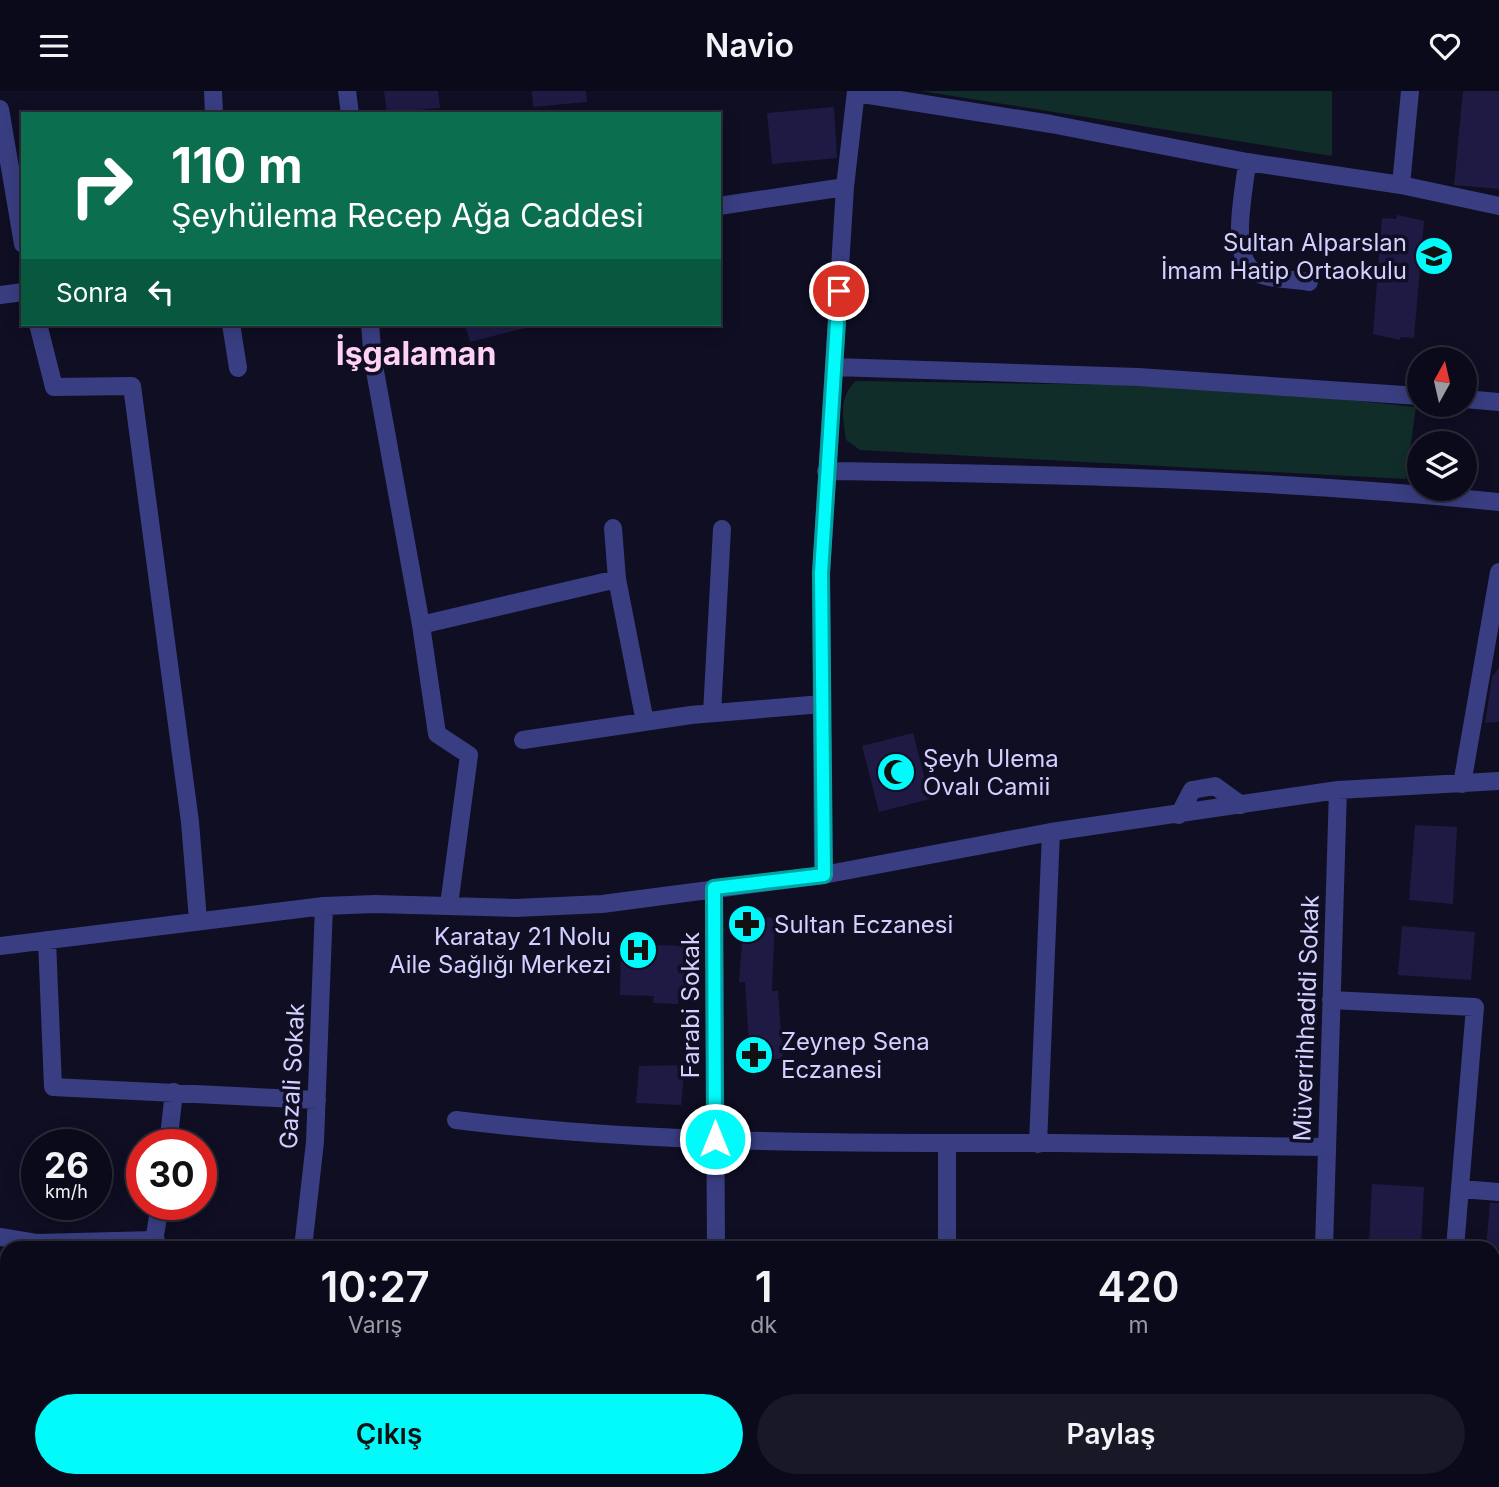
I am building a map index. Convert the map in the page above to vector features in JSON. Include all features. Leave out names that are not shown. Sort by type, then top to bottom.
[{"type":"street","points":[[213,91],[214,112]]},
{"type":"street","points":[[347,91],[350,112]]},
{"type":"street","points":[[1401,185],[1410,91]]},
{"type":"street","points":[[824,875],[821,573],[845,187],[856,92],[1051,124],[1247,162],[1401,185],[1499,206]]},
{"type":"street","points":[[0,109],[21,232]]},
{"type":"street","points":[[1247,162],[1239,247],[1247,265],[1257,274],[1309,282]]},
{"type":"street","points":[[721,206],[845,187]]},
{"type":"street","points":[[0,295],[21,292]]},
{"type":"street","points":[[39,326],[54,387],[132,386],[190,822],[198,920]]},
{"type":"street","points":[[231,326],[238,368]]},
{"type":"street","points":[[370,326],[373,360],[421,625],[437,734],[469,755],[449,905]]},
{"type":"street","points":[[834,367],[1138,377],[1407,395]]},
{"type":"street","points":[[1477,400],[1499,402]]},
{"type":"street","points":[[826,471],[1054,474],[1399,492],[1499,502]]},
{"type":"street","points":[[613,528],[617,579],[645,722]]},
{"type":"street","points":[[712,713],[722,529]]},
{"type":"street","points":[[1462,784],[1499,572]]},
{"type":"street","points":[[421,625],[617,579]]},
{"type":"street","points":[[523,740],[712,713],[822,704]]},
{"type":"street","points":[[0,946],[324,906],[570,906],[824,875],[1051,832],[1338,790],[1499,781]]},
{"type":"street","name":"Müverrihhadidi Sokak","points":[[1324,1241],[1338,790]]},
{"type":"street","points":[[1038,1143],[1051,832]]},
{"type":"street","name":"Farabi Sokak","points":[[714,888],[716,1241]]},
{"type":"street","name":"Gazali Sokak","points":[[304,1241],[317,1100],[324,906]]},
{"type":"street","points":[[47,940],[53,1087],[317,1100]]},
{"type":"street","points":[[1331,1000],[1475,1007],[1456,1241]]},
{"type":"street","points":[[170,1129],[174,1092]]},
{"type":"street","points":[[456,1120],[526,1128],[715,1139],[947,1145],[1038,1143],[1327,1147]]},
{"type":"street","points":[[947,1145],[947,1241]]},
{"type":"street","points":[[1461,1189],[1499,1192]]},
{"type":"street","points":[[154,1241],[158,1220]]},
{"type":"street","points":[[0,1237],[24,1241]]},
{"type":"green space","points":[[921,91],[1332,91],[1332,156]]},
{"type":"green space","points":[[856,381],[1123,385],[1260,391],[1407,406],[1407,417],[1415,417],[1413,431],[1407,431],[1406,479],[860,450],[846,440],[844,401]]},
{"type":"building","points":[[384,91],[438,91],[440,108],[387,112]]},
{"type":"building","points":[[532,91],[586,91],[587,102],[533,107]]},
{"type":"building","points":[[1463,91],[1499,91],[1499,189],[1454,185]]},
{"type":"building","points":[[834,107],[837,158],[772,164],[767,113]]},
{"type":"building","points":[[1397,215],[1424,221],[1414,338],[1400,337],[1400,340],[1373,334],[1382,218],[1396,219]]},
{"type":"building","points":[[466,326],[525,326],[525,328],[470,342]]},
{"type":"building","points":[[1499,667],[1499,722],[1485,723],[1492,677]]},
{"type":"building","name":"Şeyh Ulema Ovalı Camii","points":[[913,733],[930,799],[879,812],[862,746]]},
{"type":"building","points":[[1415,825],[1457,827],[1453,904],[1409,900]]},
{"type":"building","points":[[744,915],[775,918],[772,991],[778,991],[783,1059],[750,1059],[745,982],[739,982]]},
{"type":"building","points":[[1402,926],[1475,932],[1471,980],[1398,975]]},
{"type":"building","points":[[621,944],[686,946],[684,997],[678,997],[678,1004],[653,1003],[654,996],[620,995]]},
{"type":"building","points":[[685,1065],[681,1105],[636,1103],[639,1066]]},
{"type":"building","points":[[1372,1184],[1424,1187],[1421,1241],[1369,1241]]},
{"type":"building","points":[[1490,1203],[1499,1203],[1499,1241],[1487,1241]]},
{"type":"place","name":"Sultan Alparslan İmam Hatip Ortaokulu","points":[[1434,256]]},
{"type":"place","name":"Şeyh Ulema Ovalı Camii","points":[[896,772]]},
{"type":"place","name":"Sultan Eczanesi","points":[[747,924]]},
{"type":"place","name":"Karatay 21 Nolu Aile Sağlığı Merkezi","points":[[638,950]]},
{"type":"place","name":"Zeynep Sena Eczanesi","points":[[754,1055]]},
{"type":"district","name":"İşgalaman","points":[[416,353]]},
{"type":"route","points":[[715,1139],[714,888],[824,875],[821,573],[828,426],[839,291]]}]
